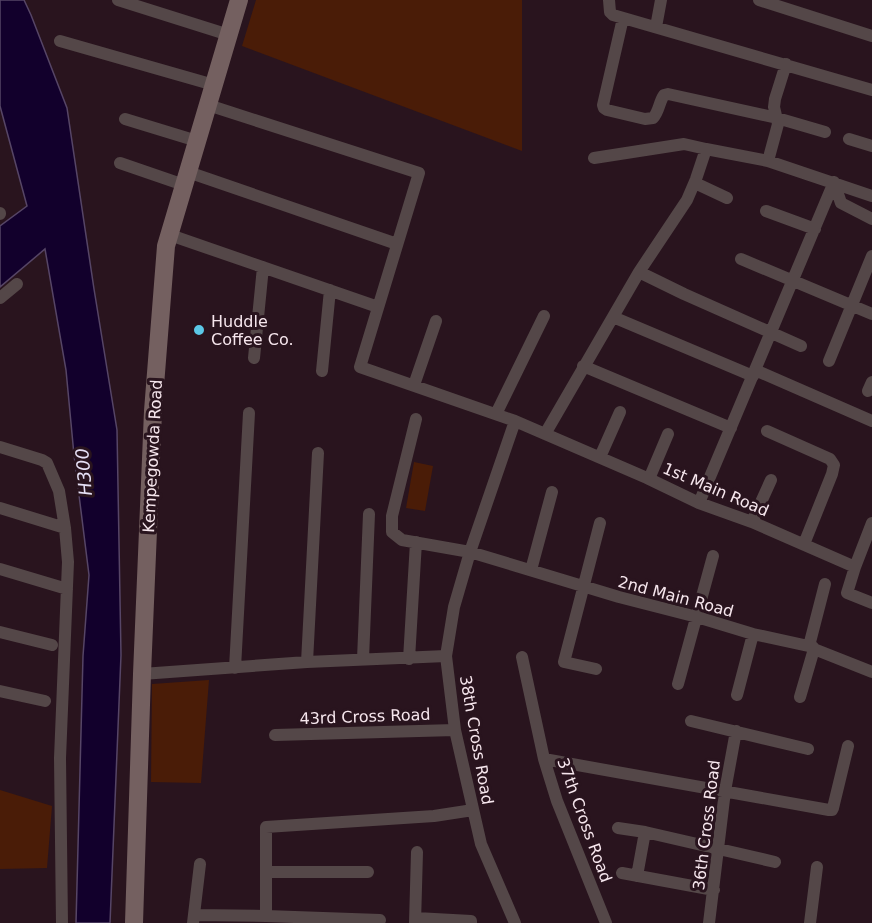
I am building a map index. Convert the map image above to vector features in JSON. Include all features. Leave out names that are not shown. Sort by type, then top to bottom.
[{"type":"street","points":[[118,0],[229,35]]},
{"type":"street","name":"Kempegowda Road","points":[[134,923],[153,411],[166,246],[239,0]]},
{"type":"street","points":[[609,0],[610,12],[613,15],[872,90]]},
{"type":"street","points":[[656,27],[662,0]]},
{"type":"street","points":[[759,0],[872,36]]},
{"type":"street","points":[[623,18],[604,108],[653,118],[662,97],[668,94],[777,118],[825,132]]},
{"type":"street","points":[[60,41],[213,85]]},
{"type":"street","points":[[768,161],[778,124],[774,107],[775,99],[786,64]]},
{"type":"street","points":[[170,235],[378,307],[419,173],[208,105]]},
{"type":"street","points":[[125,119],[197,141]]},
{"type":"street","points":[[849,139],[872,146]]},
{"type":"street","points":[[594,158],[684,144],[768,161],[872,196]]},
{"type":"street","points":[[545,434],[639,272],[687,200],[706,149]]},
{"type":"street","points":[[120,163],[186,178],[397,244]]},
{"type":"street","points":[[834,182],[841,203],[872,219]]},
{"type":"street","points":[[699,503],[834,182]]},
{"type":"street","points":[[694,183],[727,198]]},
{"type":"street","points":[[766,211],[815,229]]},
{"type":"street","points":[[829,361],[872,256]]},
{"type":"street","points":[[741,259],[872,314]]},
{"type":"street","points":[[254,358],[263,267]]},
{"type":"street","points":[[639,272],[801,346]]},
{"type":"street","points":[[0,298],[17,284]]},
{"type":"street","points":[[322,371],[330,290]]},
{"type":"street","name":"1st Main Road","points":[[378,307],[360,367],[515,421],[650,479],[699,503],[752,522],[855,567]]},
{"type":"street","points":[[496,414],[544,316]]},
{"type":"street","points":[[613,317],[872,421]]},
{"type":"street","points":[[414,385],[436,321]]},
{"type":"street","points":[[583,366],[731,428]]},
{"type":"street","points":[[600,458],[620,412]]},
{"type":"street","points":[[236,668],[249,413]]},
{"type":"street","name":"2nd Main Road","points":[[416,418],[392,516],[392,532],[402,540],[470,552],[753,634],[811,648],[872,672]]},
{"type":"street","name":"38th Cross Road","points":[[515,421],[470,552],[454,607],[446,656],[455,730],[481,844],[515,923]]},
{"type":"street","points":[[767,431],[830,459],[834,465],[804,544]]},
{"type":"street","points":[[650,479],[668,434]]},
{"type":"street","points":[[0,447],[47,463],[59,491],[65,528],[68,562],[60,758],[62,923]]},
{"type":"street","points":[[307,662],[318,453]]},
{"type":"street","points":[[752,522],[771,480]]},
{"type":"street","points":[[531,570],[552,492]]},
{"type":"street","points":[[0,508],[65,528]]},
{"type":"street","points":[[363,659],[369,514]]},
{"type":"street","points":[[596,669],[564,662],[600,523]]},
{"type":"street","points":[[872,523],[847,593],[872,603]]},
{"type":"street","points":[[409,658],[416,542]]},
{"type":"street","points":[[678,684],[713,556]]},
{"type":"street","points":[[0,569],[67,589]]},
{"type":"street","points":[[800,697],[825,584]]},
{"type":"street","points":[[0,632],[52,645]]},
{"type":"street","points":[[737,695],[753,634]]},
{"type":"street","points":[[142,674],[307,662],[446,656]]},
{"type":"street","name":"37th Cross Road","points":[[522,657],[544,759],[557,801],[606,923]]},
{"type":"street","points":[[0,691],[45,701]]},
{"type":"street","points":[[691,721],[808,749]]},
{"type":"street","name":"43rd Cross Road","points":[[275,735],[455,730]]},
{"type":"street","name":"36th Cross Road","points":[[709,923],[725,791],[736,731]]},
{"type":"street","points":[[544,759],[832,810],[848,746]]},
{"type":"street","points":[[266,916],[266,827],[434,816],[473,810]]},
{"type":"street","points":[[618,828],[775,861]]},
{"type":"street","points":[[637,876],[645,832]]},
{"type":"street","points":[[417,852],[416,920],[471,921],[471,923]]},
{"type":"street","points":[[200,864],[193,919],[266,916],[380,920]]},
{"type":"street","points":[[810,923],[818,867]]},
{"type":"street","points":[[266,872],[368,872]]},
{"type":"street","points":[[622,873],[714,890]]},
{"type":"shaded area","points":[[256,0],[522,0],[522,151],[242,46]]},
{"type":"shaded area","points":[[414,462],[433,466],[425,511],[406,508]]},
{"type":"shaded area","points":[[209,680],[201,783],[151,782],[152,684]]},
{"type":"shaded area","points":[[0,790],[52,806],[47,868],[0,869]]},
{"type":"water","name":"H300","points":[[0,0],[24,0],[67,108],[117,430],[121,655],[110,923],[76,923],[83,656],[89,575],[66,370],[45,249],[0,287],[0,226],[27,206],[0,106]]},
{"type":"place","name":"Huddle Coffee Co.","points":[[199,330]]}]
